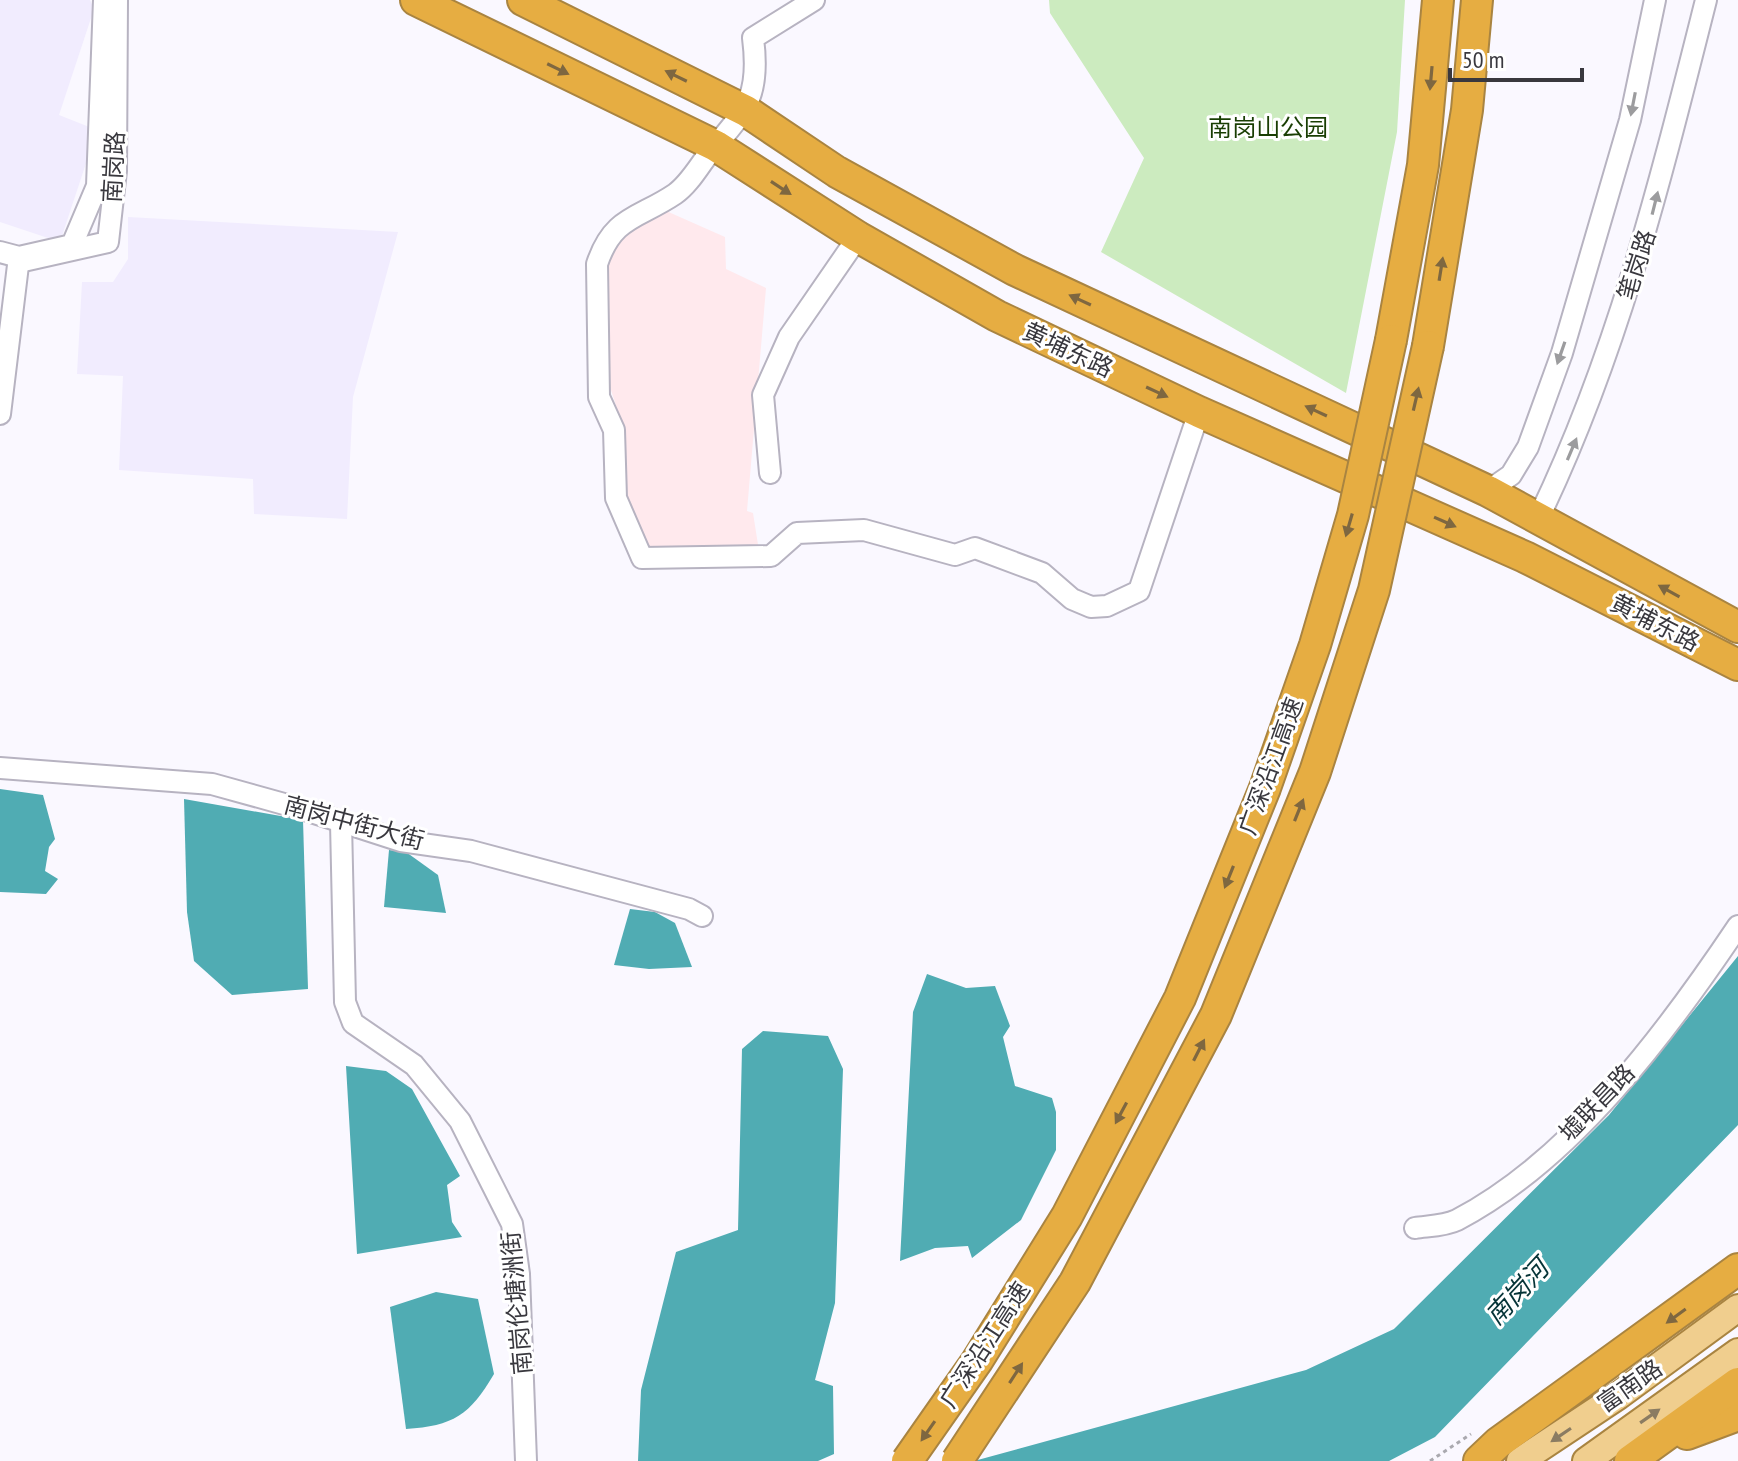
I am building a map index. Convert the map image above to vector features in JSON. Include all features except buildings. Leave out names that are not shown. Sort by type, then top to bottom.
[{"type":"highway","name":"黄埔东路","points":[[416,0],[716,146],[858,237],[997,316],[1199,412],[1525,557],[1738,665]]},
{"type":"highway","name":"黄埔东路","points":[[523,0],[746,111],[837,172],[1015,270],[1488,491],[1738,627]]},
{"type":"highway","name":"广深沿江高速","points":[[907,1461],[977,1361],[1067,1216],[1180,998],[1265,788],[1315,645],[1353,515],[1391,340],[1423,165],[1438,0]]},
{"type":"highway","name":"广深沿江高速","points":[[957,1461],[1075,1282],[1216,1015],[1315,772],[1374,590],[1428,346],[1467,110],[1477,0]]},
{"type":"highway","points":[[1479,1461],[1498,1443],[1738,1269]]},
{"type":"highway","points":[[1655,1451],[1738,1383]]},
{"type":"highway","points":[[1630,1461],[1738,1415]]},
{"type":"main road","name":"富南路","points":[[1520,1461],[1618,1396],[1738,1308]]},
{"type":"main road","name":"富南路","points":[[1586,1461],[1738,1352]]},
{"type":"street","name":"南岗路","points":[[13,257],[72,245],[97,186],[104,0]]},
{"type":"street","name":"南岗路","points":[[13,257],[108,242],[116,171],[117,0]]},
{"type":"street","points":[[814,0],[753,38],[757,70],[746,111],[678,192],[616,227],[603,247],[597,264],[599,397],[614,430],[616,498],[642,558],[771,556],[797,533],[864,530],[955,555],[975,548],[1042,573],[1072,599],[1091,607],[1107,606],[1139,591],[1199,412]]},
{"type":"street","name":"笔岗路","points":[[1488,491],[1511,475],[1528,447],[1562,353],[1630,120],[1655,0]]},
{"type":"street","name":"笔岗路","points":[[1538,519],[1571,451],[1645,239],[1706,0]]},
{"type":"street","points":[[770,473],[763,395],[789,337],[858,237]]},
{"type":"street","points":[[0,414],[13,257]]},
{"type":"street","name":"南岗中街大街","points":[[0,768],[212,784],[401,841],[471,851],[689,909],[702,916]]},
{"type":"street","name":"南岗伦塘洲街","points":[[341,823],[345,1002],[353,1023],[414,1065],[460,1121],[512,1224],[519,1274],[526,1461]]},
{"type":"street","name":"墟联昌路","points":[[1415,1228],[1454,1222],[1520,1178],[1592,1113],[1669,1027],[1738,926]]},
{"type":"shaded area","points":[[0,0],[90,0],[94,9],[59,115],[97,130],[60,242],[0,222]]},
{"type":"shaded area","points":[[664,210],[725,237],[726,269],[766,288],[747,511],[753,513],[759,551],[645,554],[625,504],[623,427],[608,381],[606,262],[620,239]]},
{"type":"shaded area","points":[[128,217],[398,232],[353,397],[347,519],[254,514],[253,479],[119,470],[123,376],[77,374],[82,282],[113,282],[128,259]]},
{"type":"green space","name":"南岗山公园","points":[[1049,0],[1405,0],[1397,132],[1346,393],[1101,252],[1144,158],[1050,13]]},
{"type":"water","points":[[0,789],[43,795],[55,839],[49,847],[45,871],[58,879],[46,894],[0,892]]},
{"type":"water","points":[[184,799],[303,820],[308,989],[232,995],[194,961],[187,912]]},
{"type":"water","points":[[389,850],[406,852],[438,875],[446,913],[384,907]]},
{"type":"water","points":[[630,909],[655,912],[675,923],[692,967],[649,969],[614,965]]},
{"type":"water","name":"南岗河","points":[[1738,956],[1738,1125],[1435,1437],[1389,1461],[974,1461],[1306,1370],[1394,1329],[1609,1115]]},
{"type":"water","points":[[927,974],[966,988],[995,986],[1010,1026],[1003,1037],[1015,1086],[1052,1098],[1056,1112],[1056,1150],[1021,1220],[972,1258],[968,1246],[935,1248],[900,1261],[913,1012]]},
{"type":"water","points":[[763,1031],[828,1036],[843,1069],[835,1303],[815,1380],[833,1386],[834,1454],[818,1461],[638,1461],[641,1390],[676,1252],[738,1230],[742,1049]]},
{"type":"water","points":[[346,1066],[386,1071],[412,1089],[460,1176],[447,1185],[452,1222],[462,1237],[357,1254]]},
{"type":"water","points":[[436,1292],[478,1299],[494,1374],[477,1399],[459,1416],[436,1425],[406,1429],[390,1307]]}]
